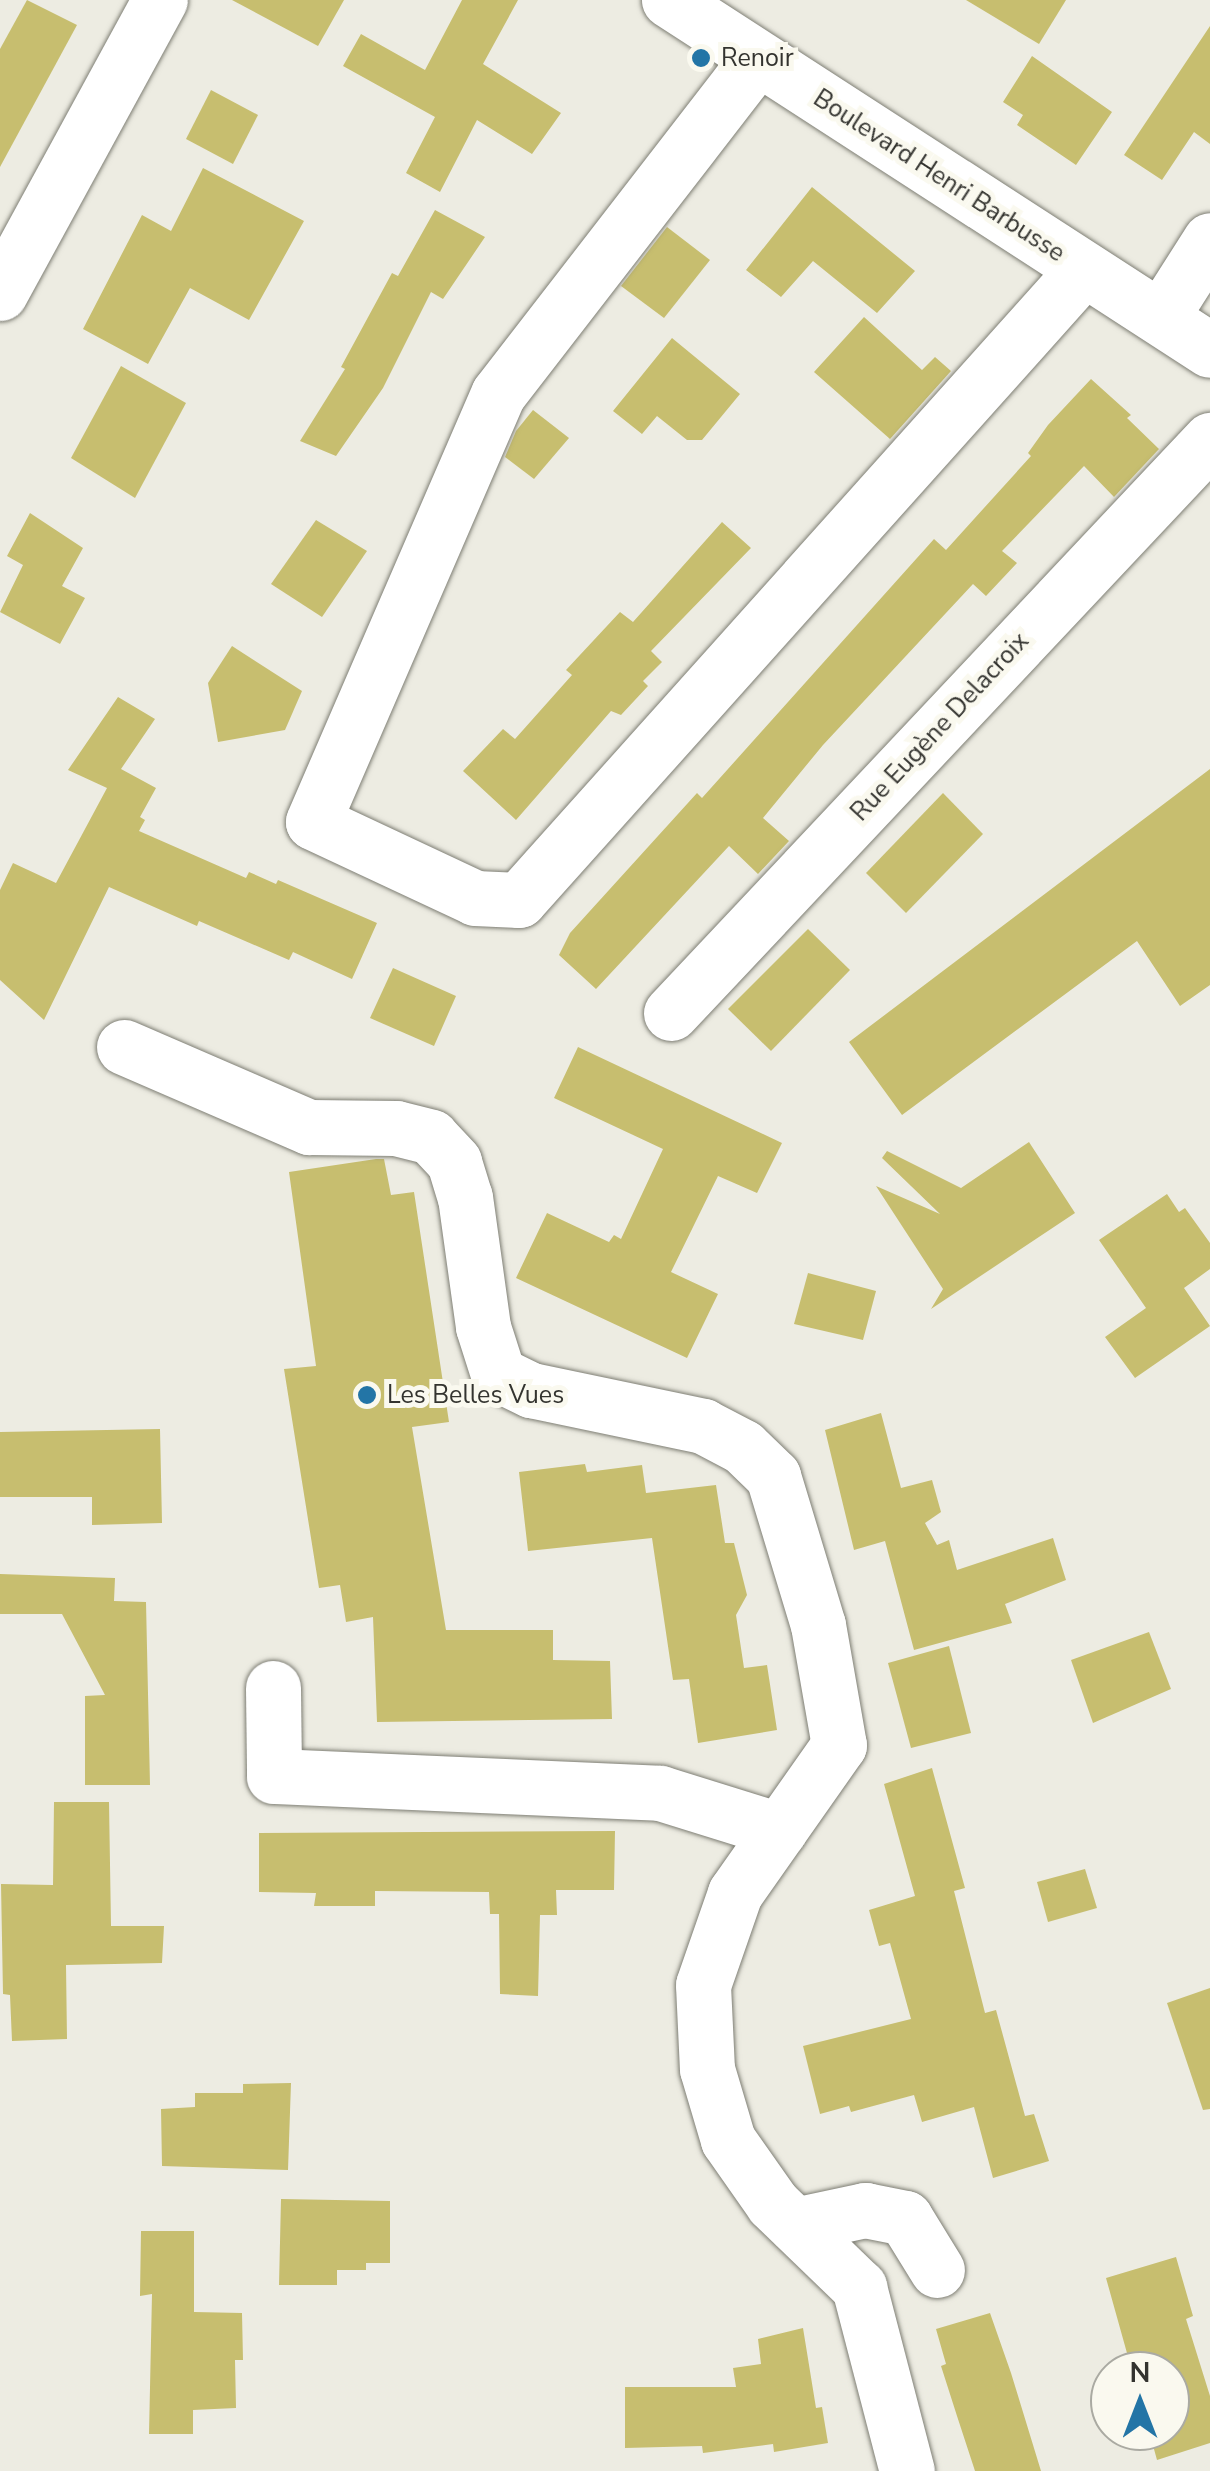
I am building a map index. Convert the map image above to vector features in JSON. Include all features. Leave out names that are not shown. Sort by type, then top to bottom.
[{"type":"street","points":[[0,294],[160,0]]},
{"type":"street","name":"Boulevard Henri Barbusse","points":[[669,0],[1210,350]]},
{"type":"street","points":[[757,59],[498,394],[314,822],[476,898],[518,900],[1084,270]]},
{"type":"street","points":[[1162,316],[1210,240]]},
{"type":"street","name":"Rue Eugène Delacroix","points":[[670,1014],[1210,440]]},
{"type":"street","points":[[124,1047],[309,1127],[396,1128],[431,1137],[454,1162],[465,1197],[484,1327],[498,1374],[531,1390],[704,1426],[743,1446],[772,1476],[818,1625],[839,1745],[735,1892],[704,1984],[707,2069],[728,2140],[773,2204],[859,2287],[906,2471]]},
{"type":"street","points":[[273,1688],[274,1776],[660,1794],[780,1830]]},
{"type":"street","points":[[795,2225],[865,2210],[905,2218],[937,2270]]},
{"type":"building","points":[[27,0],[77,25],[0,167],[0,49]]},
{"type":"building","points":[[232,0],[344,0],[318,46]]},
{"type":"building","points":[[462,0],[518,0],[483,64],[561,113],[532,154],[477,120],[440,192],[406,173],[435,117],[343,66],[361,34],[425,70]]},
{"type":"building","points":[[966,0],[1066,0],[1039,44]]},
{"type":"building","points":[[1210,26],[1210,144],[1194,132],[1162,180],[1124,155]]},
{"type":"building","points":[[1032,56],[1112,112],[1076,165],[1017,125],[1023,115],[1003,102]]},
{"type":"building","points":[[211,90],[258,115],[233,164],[186,139]]},
{"type":"building","points":[[203,168],[304,221],[249,320],[190,288],[148,364],[83,329],[142,215],[171,231]]},
{"type":"building","points":[[812,187],[915,271],[877,313],[813,261],[781,297],[746,270]]},
{"type":"building","points":[[435,210],[485,237],[443,299],[431,292],[383,388],[336,456],[300,441],[345,369],[341,367],[392,273],[398,276]]},
{"type":"building","points":[[667,227],[710,260],[664,318],[621,286]]},
{"type":"building","points":[[864,317],[922,370],[935,357],[951,371],[890,439],[814,372]]},
{"type":"building","points":[[672,338],[740,394],[702,440],[687,440],[657,416],[642,434],[613,411]]},
{"type":"building","points":[[121,366],[186,403],[135,498],[71,458]]},
{"type":"building","points":[[1091,379],[1131,415],[1127,418],[1159,449],[1114,497],[1084,466],[1002,551],[1017,563],[986,596],[973,584],[823,745],[763,818],[789,841],[758,874],[729,846],[596,989],[559,955],[570,933],[697,793],[702,798],[934,539],[946,550],[1031,456],[1028,453],[1048,425]]},
{"type":"building","points":[[533,410],[569,438],[534,479],[505,457],[516,431]]},
{"type":"building","points":[[30,513],[83,548],[62,586],[85,598],[60,644],[0,612],[23,565],[7,556]]},
{"type":"building","points":[[316,520],[367,551],[322,617],[271,584]]},
{"type":"building","points":[[722,522],[751,548],[651,651],[662,662],[643,681],[648,686],[621,715],[611,711],[516,820],[463,771],[503,729],[515,739],[572,675],[566,670],[620,612],[633,622]]},
{"type":"building","points":[[232,646],[302,691],[285,730],[218,742],[208,683]]},
{"type":"building","points":[[118,697],[155,719],[121,769],[156,788],[140,817],[145,820],[139,831],[246,878],[249,872],[276,884],[278,880],[377,923],[352,979],[293,952],[289,960],[199,921],[197,926],[109,887],[44,1020],[0,980],[0,890],[13,863],[56,883],[107,788],[68,770]]},
{"type":"building","points":[[1210,769],[1210,985],[1180,1006],[1137,941],[902,1115],[849,1042]]},
{"type":"building","points":[[943,793],[983,834],[906,913],[866,873]]},
{"type":"building","points":[[808,929],[850,970],[771,1051],[728,1009]]},
{"type":"building","points":[[393,968],[456,996],[434,1046],[370,1018]]},
{"type":"building","points":[[578,1047],[782,1143],[757,1193],[718,1176],[671,1272],[718,1294],[687,1358],[516,1278],[547,1213],[609,1242],[614,1235],[621,1239],[663,1149],[554,1098]]},
{"type":"building","points":[[1029,1142],[1075,1213],[931,1309],[943,1289],[876,1186],[940,1214],[882,1158],[887,1151],[961,1188]]},
{"type":"building","name":"Les Belles Vues","points":[[384,1159],[391,1195],[414,1192],[449,1422],[412,1427],[446,1630],[553,1630],[553,1660],[610,1661],[612,1719],[377,1722],[373,1617],[346,1622],[340,1585],[319,1588],[284,1369],[316,1366],[289,1172]]},
{"type":"building","points":[[1167,1194],[1179,1212],[1185,1208],[1210,1243],[1210,1269],[1184,1288],[1210,1326],[1135,1378],[1105,1337],[1146,1308],[1099,1240]]},
{"type":"building","points":[[808,1273],[876,1291],[863,1340],[794,1324]]},
{"type":"building","points":[[881,1413],[901,1488],[932,1480],[941,1512],[925,1523],[937,1545],[949,1540],[957,1570],[1053,1538],[1066,1580],[1005,1604],[1012,1623],[914,1650],[885,1541],[854,1550],[825,1430]]},
{"type":"building","points":[[160,1429],[162,1523],[92,1525],[92,1497],[0,1497],[0,1432]]},
{"type":"building","points":[[585,1464],[587,1472],[642,1465],[646,1493],[716,1485],[725,1543],[734,1543],[747,1595],[736,1615],[744,1668],[767,1665],[777,1730],[698,1743],[689,1679],[673,1680],[652,1538],[528,1551],[519,1472]]},
{"type":"building","points":[[0,1574],[115,1578],[114,1601],[146,1602],[150,1785],[85,1785],[85,1696],[105,1695],[62,1614],[0,1614]]},
{"type":"building","points":[[1149,1632],[1171,1689],[1093,1723],[1071,1660]]},
{"type":"building","points":[[949,1646],[971,1733],[911,1748],[888,1663]]},
{"type":"building","points":[[932,1768],[965,1888],[954,1891],[985,2013],[996,2010],[1025,2116],[1034,2114],[1049,2161],[993,2178],[974,2107],[922,2122],[914,2095],[851,2112],[849,2106],[820,2114],[803,2046],[911,2019],[890,1943],[879,1946],[869,1910],[915,1896],[884,1784]]},
{"type":"building","points":[[54,1802],[109,1802],[111,1926],[164,1926],[162,1963],[66,1965],[67,2039],[12,2041],[10,1995],[3,1994],[1,1884],[53,1885]]},
{"type":"building","points":[[615,1831],[614,1890],[556,1890],[557,1915],[540,1915],[538,1996],[500,1994],[499,1914],[490,1914],[489,1892],[375,1891],[375,1906],[314,1906],[316,1893],[259,1892],[259,1833]]},
{"type":"building","points":[[1085,1869],[1097,1908],[1048,1922],[1037,1882]]},
{"type":"building","points":[[1210,1988],[1210,2109],[1203,2110],[1167,2003]]},
{"type":"building","points":[[291,2083],[288,2170],[162,2166],[161,2109],[195,2107],[195,2093],[243,2093],[243,2084]]},
{"type":"building","points":[[281,2199],[390,2201],[390,2263],[366,2263],[366,2270],[337,2270],[337,2285],[279,2285]]},
{"type":"building","points":[[141,2231],[194,2231],[194,2312],[242,2313],[243,2360],[235,2360],[236,2408],[193,2410],[193,2434],[149,2434],[152,2294],[140,2296]]},
{"type":"building","points":[[1176,2257],[1193,2316],[1186,2319],[1210,2396],[1210,2443],[1190,2449],[1190,2351],[1126,2351],[1106,2278]]},
{"type":"building","points":[[990,2313],[1041,2471],[975,2471],[957,2416],[941,2366],[946,2364],[936,2329]]},
{"type":"building","points":[[803,2328],[816,2408],[822,2407],[828,2443],[774,2452],[773,2444],[703,2453],[702,2446],[625,2448],[625,2387],[736,2387],[733,2368],[761,2364],[758,2339]]},
{"type":"building","points":[[1155,2451],[1185,2451],[1157,2460]]},
{"type":"place","name":"Renoir","points":[[701,58]]},
{"type":"place","name":"Les Belles Vues","points":[[367,1395]]}]
